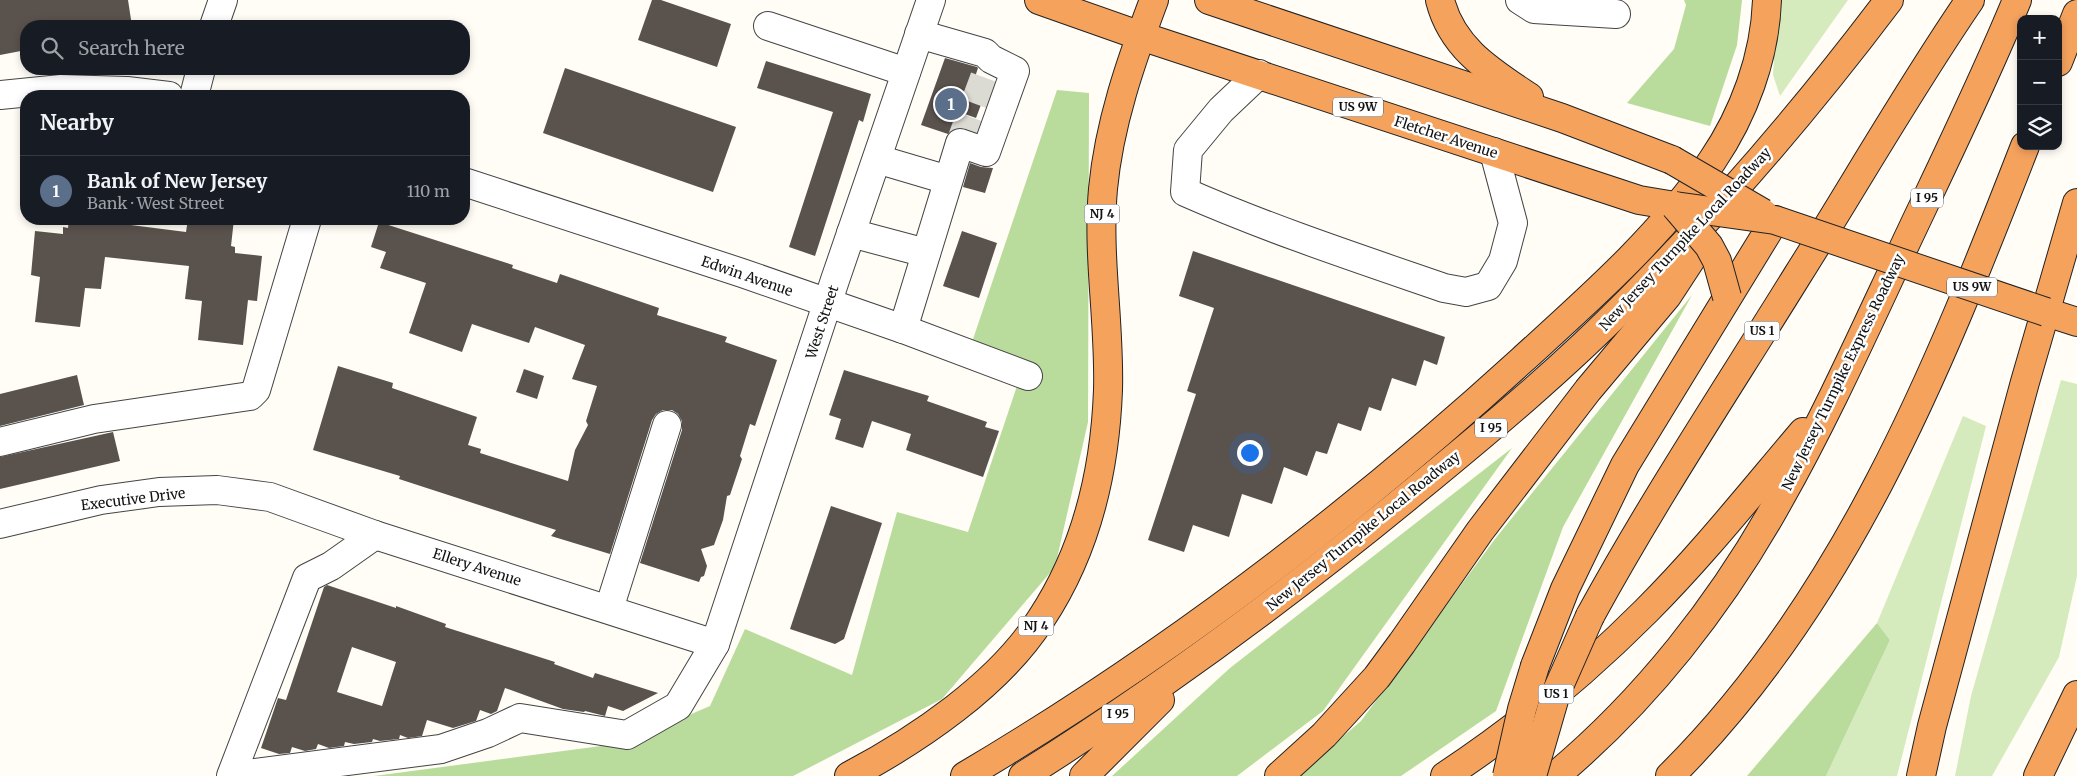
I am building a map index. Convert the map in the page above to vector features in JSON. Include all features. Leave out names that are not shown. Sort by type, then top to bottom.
[{"type":"highway","name":"Fletcher Avenue","points":[[1039,0],[1141,36],[1638,199],[1775,220],[2077,322]]},
{"type":"highway","name":"NJ 4","points":[[849,776],[891,752],[937,721],[996,671],[1041,620],[1077,549],[1097,486],[1106,433],[1107,361],[1102,218],[1105,169],[1115,120],[1154,0]]},
{"type":"highway","name":"Fletcher Avenue","points":[[1209,0],[1562,118],[1672,160],[1775,220]]},
{"type":"highway","points":[[1440,0],[1452,31],[1474,58],[1484,67],[1562,118]]},
{"type":"highway","points":[[965,776],[1054,721],[1140,663],[1325,527],[1451,423],[1590,298],[1674,210],[1712,162],[1740,111],[1754,74],[1764,37],[1767,0]]},
{"type":"highway","name":"New Jersey Turnpike Local Roadway","points":[[1023,776],[1108,721],[1210,650],[1356,539],[1447,465],[1538,387],[1630,301],[1745,177],[1889,0]]},
{"type":"highway","name":"US 1","points":[[1937,49],[1956,0]]},
{"type":"highway","name":"US 1","points":[[1532,776],[1556,693],[1590,616],[1663,488],[1796,278],[1937,49],[1970,0]]},
{"type":"highway","name":"New Jersey Turnpike Express Roadway","points":[[1555,776],[1627,708],[1691,633],[1754,542],[1779,501],[1835,394],[1977,91],[2017,0]]},
{"type":"highway","points":[[2059,60],[2077,14]]},
{"type":"highway","points":[[1670,776],[1731,710],[1769,662],[1809,605],[1859,523],[1923,396],[2023,150]]},
{"type":"highway","points":[[1279,776],[1324,735],[1382,670],[1480,531],[1588,390],[1667,296],[1745,177]]},
{"type":"highway","points":[[1921,776],[1932,726],[2025,382],[2077,204]]},
{"type":"highway","points":[[1675,206],[1704,240],[1717,261],[1727,297]]},
{"type":"highway","points":[[1506,776],[1535,666],[1557,607],[1587,541],[1625,465],[1775,220]]},
{"type":"highway","points":[[1445,776],[1558,693],[1635,622],[1730,518],[1835,394]]},
{"type":"highway","points":[[1084,776],[1210,650]]},
{"type":"highway","points":[[2038,776],[2077,696]]},
{"type":"street","points":[[216,20],[223,0]]},
{"type":"street","name":"West Street","points":[[375,534],[331,566],[307,578],[232,776],[441,749],[488,733],[520,718],[627,735],[678,706],[715,644],[827,304],[931,0]]},
{"type":"street","points":[[1520,0],[1534,9],[1616,14]]},
{"type":"street","points":[[768,26],[906,72]]},
{"type":"street","points":[[903,330],[960,143],[986,152],[1015,70],[991,59],[985,52],[919,34]]},
{"type":"street","points":[[1259,74],[1221,110],[1188,150],[1185,192],[1232,213],[1299,238],[1444,288],[1466,292],[1488,286],[1503,261],[1513,223],[1494,152]]},
{"type":"street","points":[[195,90],[199,75]]},
{"type":"street","points":[[0,95],[20,93]]},
{"type":"street","points":[[877,159],[948,180]]},
{"type":"street","name":"Edwin Avenue","points":[[470,184],[742,273],[1028,376]]},
{"type":"street","points":[[0,442],[94,419],[250,396],[256,390],[305,225]]},
{"type":"street","points":[[852,233],[926,254]]},
{"type":"street","points":[[608,609],[667,425]]},
{"type":"street","name":"Executive Drive","points":[[0,524],[101,500],[140,495],[217,490],[238,493]]},
{"type":"street","name":"Ellery Avenue","points":[[238,493],[270,497],[375,534],[715,644]]},
{"type":"green space","points":[[1684,0],[1742,0],[1737,45],[1710,126],[1627,103],[1674,49],[1686,5]]},
{"type":"green space","points":[[1778,0],[1848,0],[1780,96],[1773,75]]},
{"type":"green space","points":[[1057,90],[1089,93],[1088,422],[1055,567],[942,699],[793,776],[374,776],[624,743],[710,706],[745,629],[852,675],[897,512],[968,532],[1021,374],[968,354]]},
{"type":"green space","points":[[1692,295],[1563,527],[1496,711],[1401,776],[1297,776],[1361,721],[1495,539]]},
{"type":"green space","points":[[2061,380],[2077,384],[2077,576],[2059,657],[1992,776],[1955,776],[1971,696]]},
{"type":"green space","points":[[1963,416],[1986,426],[1897,776],[1826,776],[1890,640],[1877,623]]},
{"type":"green space","points":[[1512,448],[1323,711],[1237,776],[1112,776],[1230,668]]},
{"type":"green space","points":[[1877,623],[1890,640],[1826,776],[1747,776]]},
{"type":"building","points":[[0,0],[128,0],[131,20],[20,20],[20,51],[0,55]]},
{"type":"building","points":[[652,0],[661,0],[731,24],[717,67],[638,40]]},
{"type":"building","points":[[945,58],[977,67],[971,89],[985,94],[976,118],[962,113],[957,128],[948,134],[921,125]]},
{"type":"building","points":[[766,61],[871,94],[863,122],[859,120],[815,256],[789,247],[833,112],[757,88]]},
{"type":"building","points":[[565,68],[736,127],[713,192],[543,133]]},
{"type":"building","points":[[970,163],[981,167],[993,168],[985,193],[963,187]]},
{"type":"building","points":[[68,225],[131,225],[186,232],[187,225],[233,225],[231,246],[235,247],[235,253],[262,256],[257,301],[248,300],[243,345],[198,340],[202,301],[185,299],[189,266],[105,257],[101,289],[85,288],[80,327],[35,322],[40,277],[31,275],[35,231],[63,234],[63,227],[68,228]]},
{"type":"building","points":[[378,225],[388,225],[513,265],[512,268],[557,283],[560,274],[659,308],[657,315],[727,337],[725,342],[777,360],[755,426],[750,424],[740,456],[742,459],[730,495],[727,496],[723,520],[714,545],[701,549],[707,566],[704,576],[701,577],[699,582],[640,563],[682,430],[682,421],[678,414],[672,410],[663,410],[656,414],[652,420],[610,554],[551,536],[556,530],[399,479],[400,476],[313,450],[338,366],[393,383],[392,388],[477,417],[468,445],[481,449],[480,453],[568,481],[575,450],[588,425],[586,421],[597,386],[572,379],[585,345],[535,327],[529,343],[472,324],[462,352],[409,333],[426,283],[380,268],[386,252],[371,247]]},
{"type":"building","points":[[962,231],[997,243],[979,298],[943,286]]},
{"type":"building","points":[[1193,251],[1445,337],[1437,365],[1424,360],[1416,386],[1392,378],[1381,411],[1369,407],[1361,431],[1338,423],[1327,454],[1316,451],[1307,476],[1284,467],[1272,504],[1242,494],[1229,537],[1193,525],[1184,552],[1148,540],[1196,394],[1187,391],[1214,308],[1179,296]]},
{"type":"building","points":[[524,369],[544,376],[537,399],[516,392]]},
{"type":"building","points":[[844,370],[929,396],[927,401],[987,422],[985,427],[999,431],[983,477],[906,450],[911,434],[872,421],[863,448],[835,439],[841,419],[829,415]]},
{"type":"building","points":[[77,375],[84,405],[0,426],[0,394]]},
{"type":"building","points":[[113,432],[120,461],[0,489],[0,457]]},
{"type":"building","points":[[831,506],[882,523],[844,639],[835,644],[790,629]]},
{"type":"building","points":[[327,585],[396,608],[396,606],[446,624],[445,627],[555,662],[554,664],[593,678],[595,673],[658,693],[623,711],[608,706],[605,716],[585,711],[563,709],[505,688],[497,711],[491,714],[480,710],[476,721],[453,728],[427,720],[422,736],[408,738],[400,735],[399,739],[380,741],[373,739],[372,742],[354,744],[345,742],[344,746],[329,748],[318,744],[316,749],[305,751],[292,747],[290,753],[279,754],[261,748],[278,698],[286,700],[324,587]],"holes":[[[352,647],[396,662],[382,706],[337,692]]]},
{"type":"tunnel","points":[[960,143],[991,59]]},
{"type":"place","name":"Bank of New Jersey","points":[[951,104]]}]
